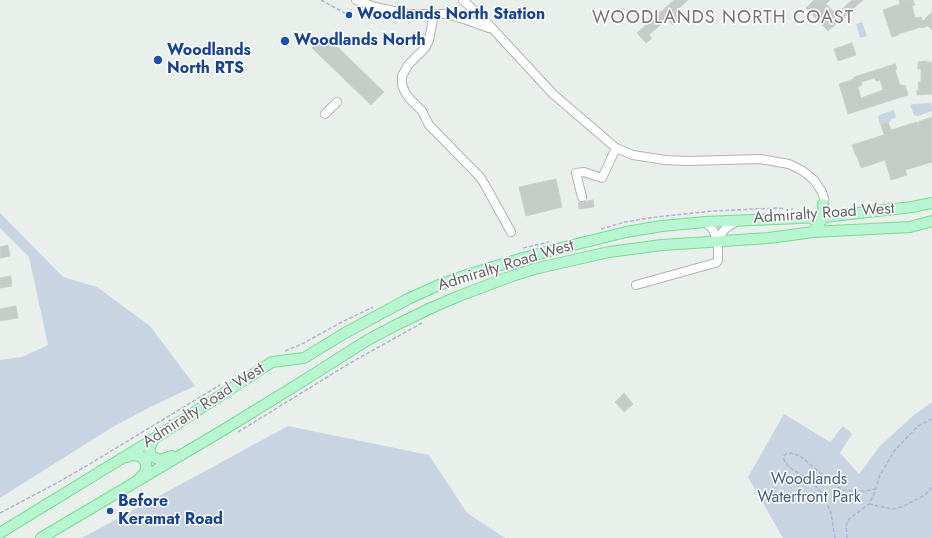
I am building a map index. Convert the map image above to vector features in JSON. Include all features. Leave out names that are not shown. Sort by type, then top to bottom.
[{"type":"main road","name":"Admiralty Road West","points":[[0,533],[155,438],[272,362],[304,358],[362,323],[408,299],[470,274],[523,258],[626,232],[662,226],[705,222],[842,216],[932,203]]},
{"type":"main road","points":[[823,204],[828,209],[842,216]]},
{"type":"main road","points":[[823,204],[824,217],[838,231]]},
{"type":"main road","points":[[813,232],[824,217]]},
{"type":"main road","name":"Admiralty Road West","points":[[41,538],[193,448],[366,341],[431,308],[527,272],[578,258],[662,245],[769,238],[813,232],[910,227],[932,221]]},
{"type":"main road","points":[[155,438],[149,448],[151,456],[160,460],[193,448]]},
{"type":"main road","points":[[119,460],[132,455],[141,456],[146,463],[146,471],[139,480]]},
{"type":"street","points":[[356,0],[374,7],[408,14],[447,14],[492,28]]},
{"type":"street","points":[[462,0],[492,28],[553,94],[616,148],[633,155],[665,160],[688,161],[760,159],[789,164],[803,171],[814,180],[822,192],[824,198],[823,204]]},
{"type":"street","points":[[434,14],[430,40],[426,48],[408,65],[402,76],[404,92],[422,111],[429,125],[480,177],[511,232]]},
{"type":"street","points":[[325,114],[337,102]]},
{"type":"street","points":[[582,197],[576,172],[584,172],[602,178],[616,148]]},
{"type":"street","points":[[636,285],[715,263],[718,260],[718,241],[721,234],[726,228],[738,221]]},
{"type":"street","points":[[705,222],[712,228],[718,241]]},
{"type":"path","points":[[321,0],[350,16]]},
{"type":"path","points":[[235,434],[345,367],[425,321]]},
{"type":"path","points":[[847,538],[846,526],[849,519],[869,504],[880,475],[895,450],[918,426],[932,419]]},
{"type":"path","points":[[835,538],[831,513],[821,492],[813,483],[789,467],[784,460],[784,456],[791,453],[800,456],[836,486],[844,490],[866,491],[876,488]]},
{"type":"path","points":[[869,504],[892,509],[902,507],[925,494],[932,487]]},
{"type":"green space","points":[[862,22],[867,36],[860,38],[856,24]]},
{"type":"green space","points":[[931,103],[932,111],[918,116],[914,115],[910,105],[913,104]]},
{"type":"green space","points":[[894,110],[896,118],[891,119],[890,122],[880,125],[879,115]]},
{"type":"green space","points":[[0,213],[63,277],[97,287],[150,326],[195,386],[148,408],[111,428],[0,498],[0,360],[22,357],[48,345],[29,257],[0,228]]},
{"type":"green space","name":"Woodlands Waterfront Park","points":[[932,402],[932,538],[783,538],[748,477],[784,414],[830,442],[843,426],[852,434],[840,453],[859,474],[880,446],[914,415]]},
{"type":"green space","points":[[288,426],[429,455],[467,513],[505,538],[82,538]]},
{"type":"building","points":[[674,0],[688,0],[677,10],[683,16],[673,25],[667,19],[649,35],[652,38],[646,43],[637,33]]},
{"type":"building","points":[[814,0],[830,0],[826,4],[834,12],[839,8],[841,10],[852,0],[863,0],[828,31],[806,8]]},
{"type":"building","points":[[899,0],[913,0],[915,5],[912,6],[915,18],[921,17],[923,21],[932,12],[932,30],[928,26],[921,27],[892,37],[883,10],[900,4]]},
{"type":"building","points":[[325,35],[384,92],[371,105],[312,48]]},
{"type":"building","points":[[852,43],[856,55],[838,61],[834,49]]},
{"type":"building","points":[[926,61],[932,63],[932,94],[917,95],[917,90],[919,90],[918,82],[921,82],[921,69],[918,69],[918,62]]},
{"type":"building","points":[[895,64],[897,69],[895,70],[900,85],[905,85],[908,95],[848,114],[839,84],[851,80],[854,77]],"holes":[[[875,78],[876,81],[880,80],[883,90],[861,98],[858,87],[862,85],[861,82]]]},
{"type":"building","points":[[932,117],[932,162],[905,170],[907,175],[891,180],[885,160],[861,168],[852,145],[884,135],[881,125],[888,122],[891,130],[917,122],[918,126],[918,122]]},
{"type":"building","points":[[556,179],[562,207],[526,216],[519,187]]},
{"type":"building","points":[[593,200],[594,207],[579,209],[578,203]]},
{"type":"building","points":[[8,245],[10,256],[0,258],[0,247]]},
{"type":"building","points":[[11,276],[12,286],[0,288],[0,278]]},
{"type":"building","points":[[16,306],[18,318],[0,321],[0,309]]},
{"type":"building","points":[[624,393],[633,404],[624,412],[615,402]]},
{"type":"place","name":"Woodlands North Station","points":[[349,15]]},
{"type":"place","name":"Woodlands North","points":[[285,41]]},
{"type":"place","name":"Woodlands North RTS","points":[[158,60]]},
{"type":"place","name":"Before Keramat Road","points":[[110,511]]},
{"type":"district","name":"WOODLANDS NORTH COAST","points":[[723,19]]}]
